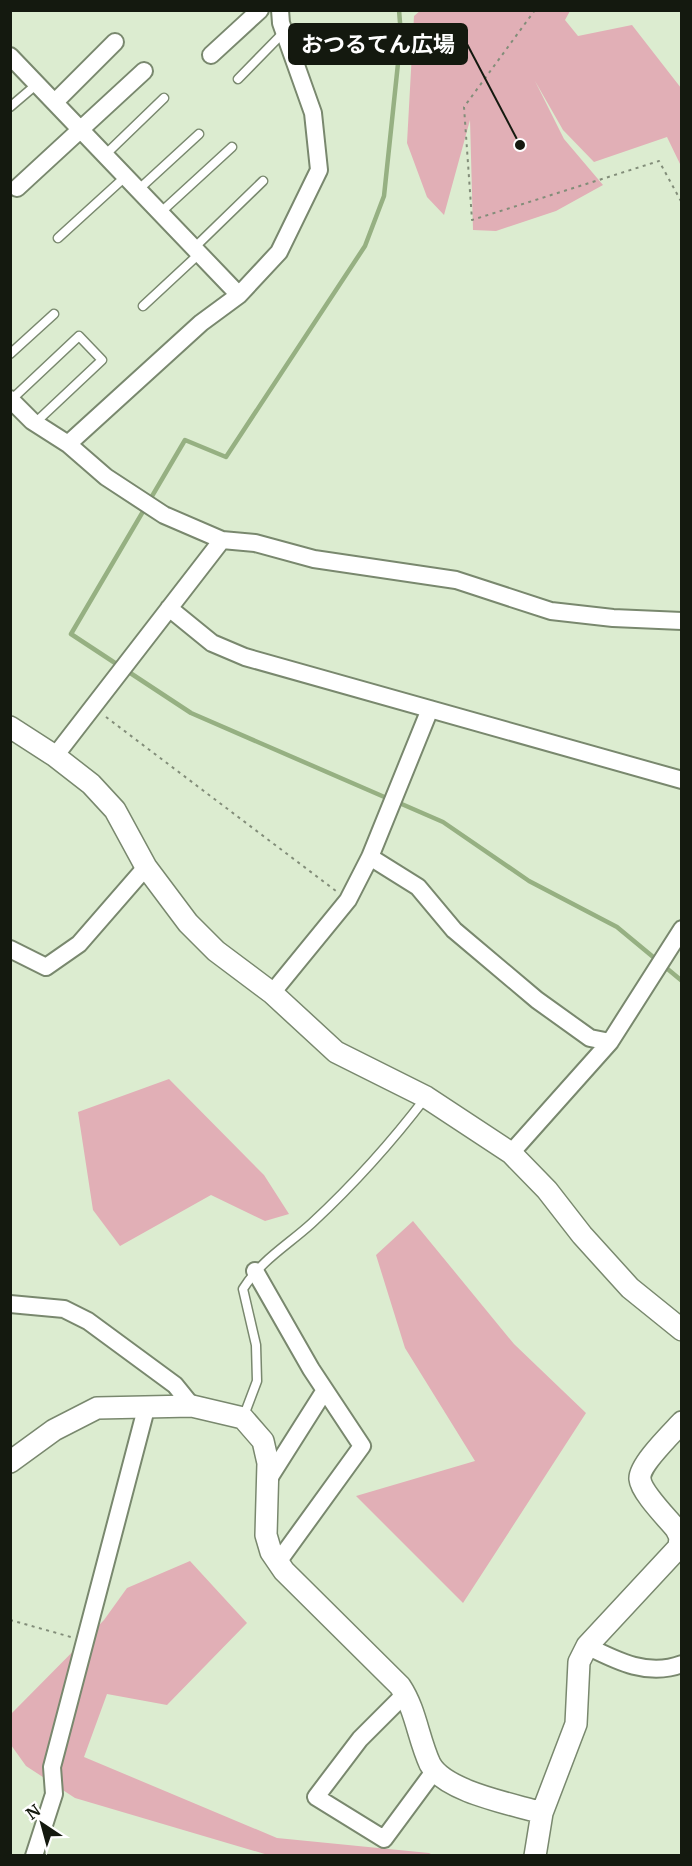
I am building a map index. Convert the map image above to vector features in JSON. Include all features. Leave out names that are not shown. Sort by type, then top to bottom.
[{"type":"street","points":[[212,55],[260,10]]},
{"type":"street","points":[[68,444],[201,323],[239,296],[279,252],[319,170],[313,113],[284,32],[280,10]]},
{"type":"street","points":[[54,102],[115,42]]},
{"type":"street","points":[[10,56],[239,296]]},
{"type":"street","points":[[17,188],[144,71]]},
{"type":"street","points":[[11,400],[35,423],[68,444],[106,477],[164,515],[222,540],[255,543],[314,559],[456,580],[551,611],[613,618],[681,621]]},
{"type":"street","points":[[55,756],[222,540]]},
{"type":"street","points":[[169,608],[212,643],[245,657],[681,780]]},
{"type":"street","points":[[272,993],[348,900],[370,857],[430,709]]},
{"type":"street","points":[[10,727],[55,756],[91,784],[115,810],[146,867],[188,923],[216,951],[272,993],[336,1052],[426,1097],[511,1153],[547,1190],[582,1235],[630,1288],[681,1330]]},
{"type":"street","points":[[370,857],[418,887],[454,930],[537,1000],[590,1038],[610,1042]]},
{"type":"street","points":[[10,950],[46,967],[79,944],[146,867]]},
{"type":"street","points":[[511,1153],[610,1042],[676,952],[681,929]]},
{"type":"street","points":[[255,1271],[325,1390],[362,1446],[278,1562]]},
{"type":"street","points":[[10,1304],[64,1309],[87,1322],[175,1385],[192,1406]]},
{"type":"street","points":[[267,1480],[325,1390]]},
{"type":"street","points":[[34,1856],[54,1794],[52,1767],[147,1405]]},
{"type":"street","points":[[10,1462],[54,1430],[91,1409],[147,1405],[192,1406],[243,1418],[263,1441],[268,1463],[266,1535],[278,1562],[284,1571],[405,1694],[438,1776],[454,1785],[542,1813]]},
{"type":"street","points":[[535,1856],[542,1813],[576,1724],[579,1662],[587,1646],[679,1547],[680,1537],[676,1529],[643,1487],[639,1478],[643,1467],[681,1422]]},
{"type":"street","points":[[587,1646],[619,1662],[651,1670],[681,1664]]},
{"type":"street","points":[[405,1694],[360,1739],[316,1797],[384,1839],[435,1770]]},
{"type":"lane","points":[[238,79],[284,32]]},
{"type":"lane","points":[[10,107],[37,84]]},
{"type":"lane","points":[[105,155],[164,98]]},
{"type":"lane","points":[[138,190],[199,134]]},
{"type":"lane","points":[[160,213],[232,147]]},
{"type":"lane","points":[[58,238],[125,177]]},
{"type":"lane","points":[[143,306],[263,181]]},
{"type":"lane","points":[[10,354],[54,314]]},
{"type":"lane","points":[[11,400],[79,336],[102,360],[35,423]]},
{"type":"lane","points":[[243,1418],[257,1381],[256,1345],[243,1289],[255,1271],[311,1224],[371,1165],[426,1097]]},
{"type":"path","points":[[535,10],[464,107],[472,220],[659,161],[681,203]]},
{"type":"path","points":[[93,707],[176,773],[348,900]]},
{"type":"path","points":[[10,1620],[85,1641]]},
{"type":"shaded area","points":[[421,10],[570,11],[565,20],[578,36],[632,25],[681,88],[681,166],[667,137],[594,162],[563,130],[535,81],[564,139],[603,185],[556,211],[496,231],[473,230],[470,120],[444,215],[427,197],[407,143],[414,16]]},
{"type":"shaded area","points":[[169,1079],[264,1175],[289,1214],[265,1221],[211,1195],[120,1246],[93,1210],[78,1112]]},
{"type":"shaded area","points":[[413,1221],[514,1344],[586,1413],[463,1603],[356,1496],[475,1461],[405,1348],[376,1255]]},
{"type":"shaded area","points":[[190,1561],[247,1623],[167,1705],[107,1694],[84,1757],[277,1838],[433,1855],[268,1855],[75,1798],[26,1766],[11,1745],[10,1715],[104,1620],[127,1588]]},
{"type":"waterway","points":[[389,799],[191,713],[71,634],[185,440],[226,457],[365,246],[384,196],[401,35],[399,10]]},
{"type":"waterway","points":[[397,802],[443,822],[529,881],[617,927],[658,961]]},
{"type":"waterway","points":[[664,966],[682,981]]},
{"type":"place","name":"おつるてん広場","points":[[520,145]]}]
